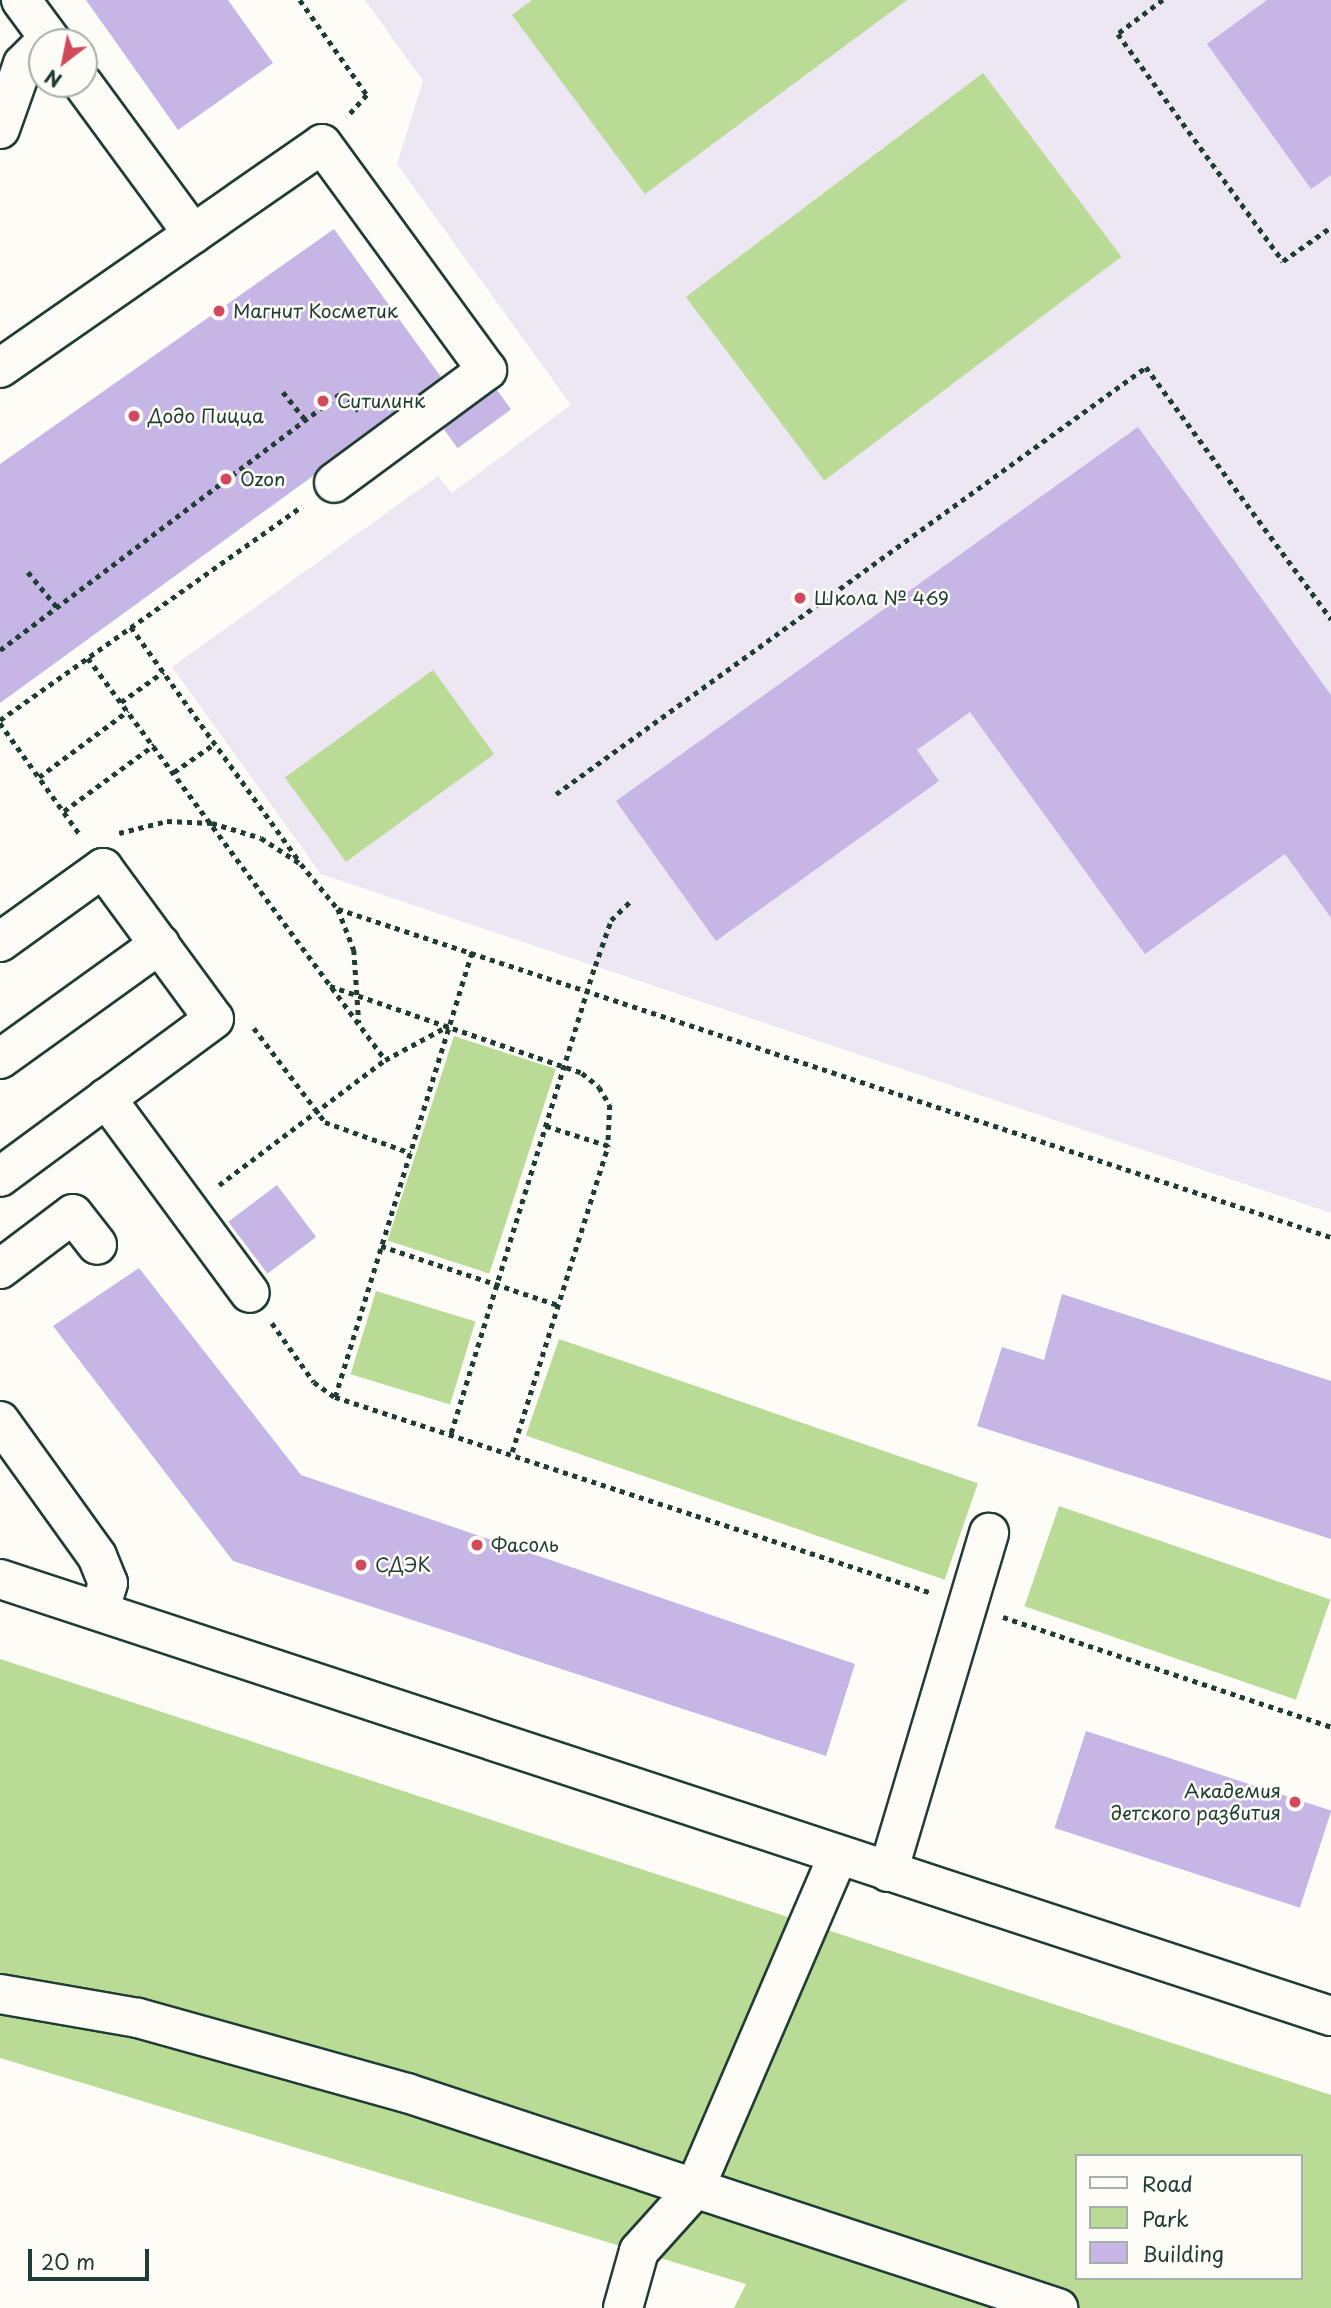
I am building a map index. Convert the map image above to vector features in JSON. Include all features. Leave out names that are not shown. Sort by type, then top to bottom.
[{"type":"lane","points":[[21,0],[39,28]]},
{"type":"lane","points":[[0,129],[23,64],[28,60]]},
{"type":"lane","points":[[93,98],[194,234]]},
{"type":"lane","points":[[0,368],[322,144],[487,370],[334,483]]},
{"type":"lane","points":[[0,942],[96,858],[214,1019],[0,1177]]},
{"type":"lane","points":[[0,1059],[160,944]]},
{"type":"lane","points":[[106,1098],[250,1293]]},
{"type":"lane","points":[[0,1269],[73,1214],[97,1245]]},
{"type":"lane","points":[[0,1421],[97,1556],[108,1583],[100,1609]]},
{"type":"lane","points":[[887,1872],[989,1533]]},
{"type":"lane","points":[[0,1579],[100,1609],[838,1856],[1331,2016]]},
{"type":"lane","points":[[623,2308],[639,2251],[694,2189],[838,1856]]},
{"type":"lane","points":[[0,1994],[138,2018],[407,2093],[1058,2308]]},
{"type":"path","points":[[300,0],[367,95],[322,144]]},
{"type":"path","points":[[1163,0],[1118,34],[1283,261],[1331,227]]},
{"type":"path","points":[[556,794],[1146,367],[1331,619]]},
{"type":"path","points":[[0,650],[342,391],[368,421]]},
{"type":"path","points":[[284,392],[305,419]]},
{"type":"path","points":[[301,864],[261,838],[212,823],[167,821],[130,827],[96,858],[0,721],[334,483]]},
{"type":"path","points":[[27,572],[57,607]]},
{"type":"path","points":[[131,627],[301,864],[338,909],[354,950],[359,1024]]},
{"type":"path","points":[[88,658],[385,1060]]},
{"type":"path","points":[[121,702],[163,672]]},
{"type":"path","points":[[39,777],[128,711]]},
{"type":"path","points":[[174,772],[214,744]]},
{"type":"path","points":[[64,811],[154,745]]},
{"type":"path","points":[[451,1433],[587,990],[611,920],[632,900]]},
{"type":"path","points":[[338,909],[472,951],[1331,1237]]},
{"type":"path","points":[[335,1396],[472,951]]},
{"type":"path","points":[[329,986],[563,1066],[599,1087],[610,1105],[608,1146],[512,1452]]},
{"type":"path","points":[[214,1019],[253,1026],[325,1122],[411,1153]]},
{"type":"path","points":[[187,1209],[385,1060],[448,1026]]},
{"type":"path","points":[[545,1126],[608,1146]]},
{"type":"path","points":[[381,1246],[558,1305]]},
{"type":"path","points":[[250,1293],[314,1382],[335,1396],[512,1452],[1331,1727]]},
{"type":"shaded area","name":"Школа № 469","points":[[365,0],[1331,0],[1331,1213],[321,874],[172,667],[438,476],[452,493],[571,405],[397,164],[423,81]]},
{"type":"green space","points":[[532,0],[907,0],[645,194],[512,15]]},
{"type":"green space","points":[[983,73],[1121,257],[824,481],[686,297]]},
{"type":"green space","points":[[433,670],[494,754],[346,862],[285,778]]},
{"type":"green space","points":[[454,1036],[556,1069],[489,1274],[388,1240]]},
{"type":"green space","points":[[376,1291],[475,1321],[450,1405],[351,1374]]},
{"type":"green space","points":[[559,1339],[978,1483],[945,1580],[526,1435]]},
{"type":"green space","points":[[1059,1506],[1330,1599],[1296,1700],[1024,1606]]},
{"type":"green space","points":[[0,1659],[1331,2095],[1331,2308],[734,2308],[746,2284],[0,2058]]},
{"type":"building","points":[[86,0],[228,0],[273,63],[178,130]]},
{"type":"building","points":[[1267,0],[1331,0],[1331,175],[1311,189],[1207,44]]},
{"type":"building","points":[[334,229],[444,381],[0,703],[0,464]]},
{"type":"building","points":[[494,386],[511,409],[458,448],[441,425]]},
{"type":"building","points":[[1138,427],[1331,695],[1331,918],[1285,854],[1145,954],[970,712],[917,750],[939,781],[716,941],[616,801]]},
{"type":"building","points":[[277,1185],[316,1237],[267,1274],[228,1222]]},
{"type":"building","points":[[139,1268],[301,1475],[855,1664],[826,1756],[233,1561],[53,1326]]},
{"type":"building","points":[[1062,1294],[1331,1381],[1331,1539],[977,1426],[1002,1347],[1044,1360]]},
{"type":"building","points":[[1086,1731],[1331,1811],[1300,1908],[1054,1828]]},
{"type":"place","name":"Магнит Косметик","points":[[219,311]]},
{"type":"place","name":"Ситилинк","points":[[323,401]]},
{"type":"place","name":"Додо Пицца","points":[[134,416]]},
{"type":"place","name":"Ozon","points":[[226,479]]},
{"type":"place","name":"Школа № 469","points":[[800,598]]},
{"type":"place","name":"Фасоль","points":[[477,1545]]},
{"type":"place","name":"СДЭК","points":[[361,1565]]},
{"type":"place","name":"Академия детского развития","points":[[1295,1802]]}]
